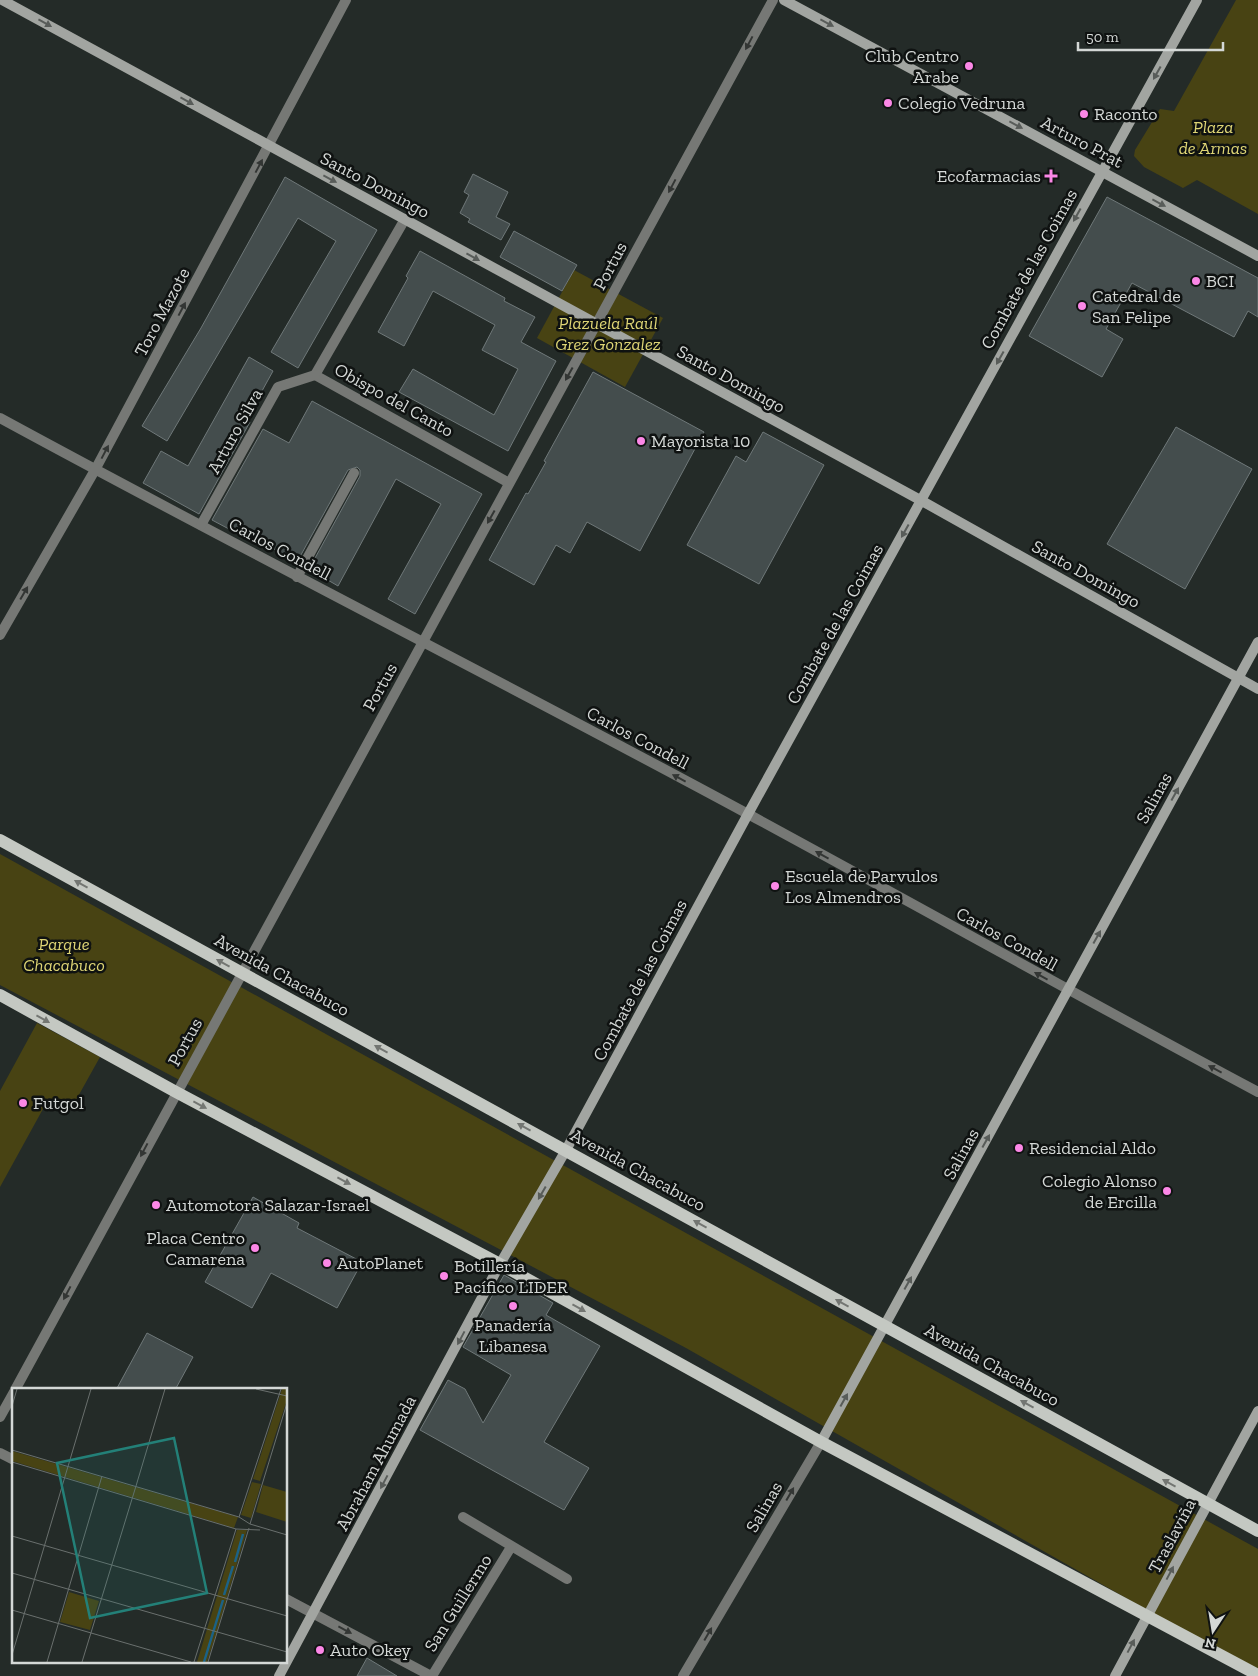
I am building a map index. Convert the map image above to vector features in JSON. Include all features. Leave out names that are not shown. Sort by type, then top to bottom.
[{"type":"main road","name":"Santo Domingo","points":[[2,0],[922,501],[1258,689]]},
{"type":"main road","name":"Arturo Prat","points":[[784,0],[1258,256]]},
{"type":"main road","name":"Combate de las Coimas","points":[[500,1264],[566,1150],[748,814],[1197,0]]},
{"type":"main road","name":"Salinas","points":[[821,1442],[1258,642]]},
{"type":"main road","name":"Avenida Chacabuco","points":[[0,840],[1258,1531]]},
{"type":"main road","points":[[0,995],[176,1092],[500,1264],[821,1442],[1258,1676]]},
{"type":"main road","name":"Abraham Ahumada","points":[[288,1660],[500,1264]]},
{"type":"main road","name":"Traslaviña","points":[[1115,1676],[1258,1411]]},
{"type":"main road","name":"Abraham Ahumada","points":[[279,1676],[286,1664]]},
{"type":"street","name":"Toro Mazote","points":[[0,635],[95,470],[346,0]]},
{"type":"street","name":"Portus","points":[[16,1388],[773,0]]},
{"type":"street","name":"Obispo del Canto","points":[[405,219],[315,375],[510,483]]},
{"type":"street","name":"Arturo Silva","points":[[202,525],[278,387],[315,375]]},
{"type":"street","name":"Carlos Condell","points":[[0,418],[297,577],[748,814],[1068,991],[1258,1092]]},
{"type":"street","points":[[297,577],[354,473]]},
{"type":"street","name":"Portus","points":[[0,1417],[12,1395]]},
{"type":"street","name":"Salinas","points":[[683,1676],[821,1442]]},
{"type":"street","points":[[0,1453],[12,1459]]},
{"type":"street","name":"San Guillermo","points":[[463,1517],[567,1579]]},
{"type":"street","name":"San Guillermo","points":[[431,1676],[511,1547]]},
{"type":"street","points":[[288,1601],[431,1676]]},
{"type":"green space","name":"Plaza de Armas","points":[[1236,0],[1258,0],[1258,214],[1197,180],[1183,188],[1144,167],[1134,156],[1135,150],[1160,109],[1174,111]]},
{"type":"green space","name":"Plazuela Raúl Grez Gonzalez","points":[[574,270],[663,318],[625,387],[537,338]]},
{"type":"green space","name":"Parque Chacabuco","points":[[0,854],[1258,1549],[1258,1669],[1149,1611],[686,1348],[0,985]]},
{"type":"green space","name":"Futgol","points":[[37,1023],[100,1057],[71,1109],[49,1098],[0,1187],[0,1091]]},
{"type":"building","points":[[473,174],[508,192],[496,217],[510,224],[501,240],[468,222],[470,219],[460,213],[469,195],[464,192]]},
{"type":"building","points":[[285,177],[377,230],[298,368],[271,352],[336,241],[298,218],[167,441],[142,426],[201,328]]},
{"type":"building","points":[[1107,197],[1258,278],[1258,317],[1248,311],[1234,337],[1132,283],[1106,329],[1123,339],[1102,377],[1029,336]]},
{"type":"building","points":[[514,231],[577,265],[562,291],[500,257]]},
{"type":"building","points":[[420,251],[505,298],[504,301],[535,317],[521,342],[556,361],[508,451],[399,392],[413,369],[494,415],[518,369],[482,350],[495,325],[433,291],[404,346],[378,332],[408,278],[406,276]]},
{"type":"building","points":[[249,357],[273,371],[246,420],[250,422],[199,514],[143,483],[161,451],[188,466]]},
{"type":"building","points":[[593,372],[704,432],[640,551],[587,522],[570,553],[556,545],[534,585],[489,560],[526,493],[528,494],[546,462],[544,461]]},
{"type":"building","points":[[312,401],[482,494],[415,614],[388,599],[441,504],[396,479],[338,586],[309,569],[360,476],[360,470],[357,467],[348,470],[297,562],[246,533],[244,537],[212,520],[263,429],[289,443]]},
{"type":"building","points":[[1176,427],[1252,469],[1185,589],[1107,544]]},
{"type":"building","points":[[763,432],[824,465],[759,584],[687,545],[736,456],[746,462]]},
{"type":"building","points":[[253,1197],[299,1223],[297,1228],[362,1262],[337,1308],[271,1273],[252,1308],[205,1282]]},
{"type":"building","points":[[504,1275],[553,1303],[546,1315],[600,1346],[544,1442],[589,1468],[564,1510],[420,1430],[448,1380],[465,1389],[483,1423],[511,1375],[463,1347]]},
{"type":"building","points":[[147,1333],[193,1357],[176,1388],[117,1388]]},
{"type":"building","points":[[367,1658],[397,1676],[357,1676]]},
{"type":"place","name":"Club Centro Arabe","points":[[969,66]]},
{"type":"place","name":"Colegio Vedruna","points":[[888,103]]},
{"type":"place","name":"Raconto","points":[[1084,114]]},
{"type":"place","name":"Ecofarmacias","points":[[1051,176]]},
{"type":"place","name":"BCI","points":[[1196,281]]},
{"type":"place","name":"Catedral de San Felipe","points":[[1082,306]]},
{"type":"place","name":"Mayorista 10","points":[[641,441]]},
{"type":"place","name":"Escuela de Parvulos Los Almendros","points":[[775,886]]},
{"type":"place","name":"Futgol","points":[[23,1103]]},
{"type":"place","name":"Residencial Aldo","points":[[1019,1148]]},
{"type":"place","name":"Colegio Alonso de Ercilla","points":[[1167,1191]]},
{"type":"place","name":"Automotora Salazar-Israel","points":[[156,1205]]},
{"type":"place","name":"Placa Centro Camarena","points":[[255,1248]]},
{"type":"place","name":"AutoPlanet","points":[[327,1263]]},
{"type":"place","name":"Botillería Pacífico LIDER","points":[[444,1276]]},
{"type":"place","name":"Panadería Libanesa","points":[[513,1306]]},
{"type":"place","name":"Auto Okey","points":[[320,1650]]}]
